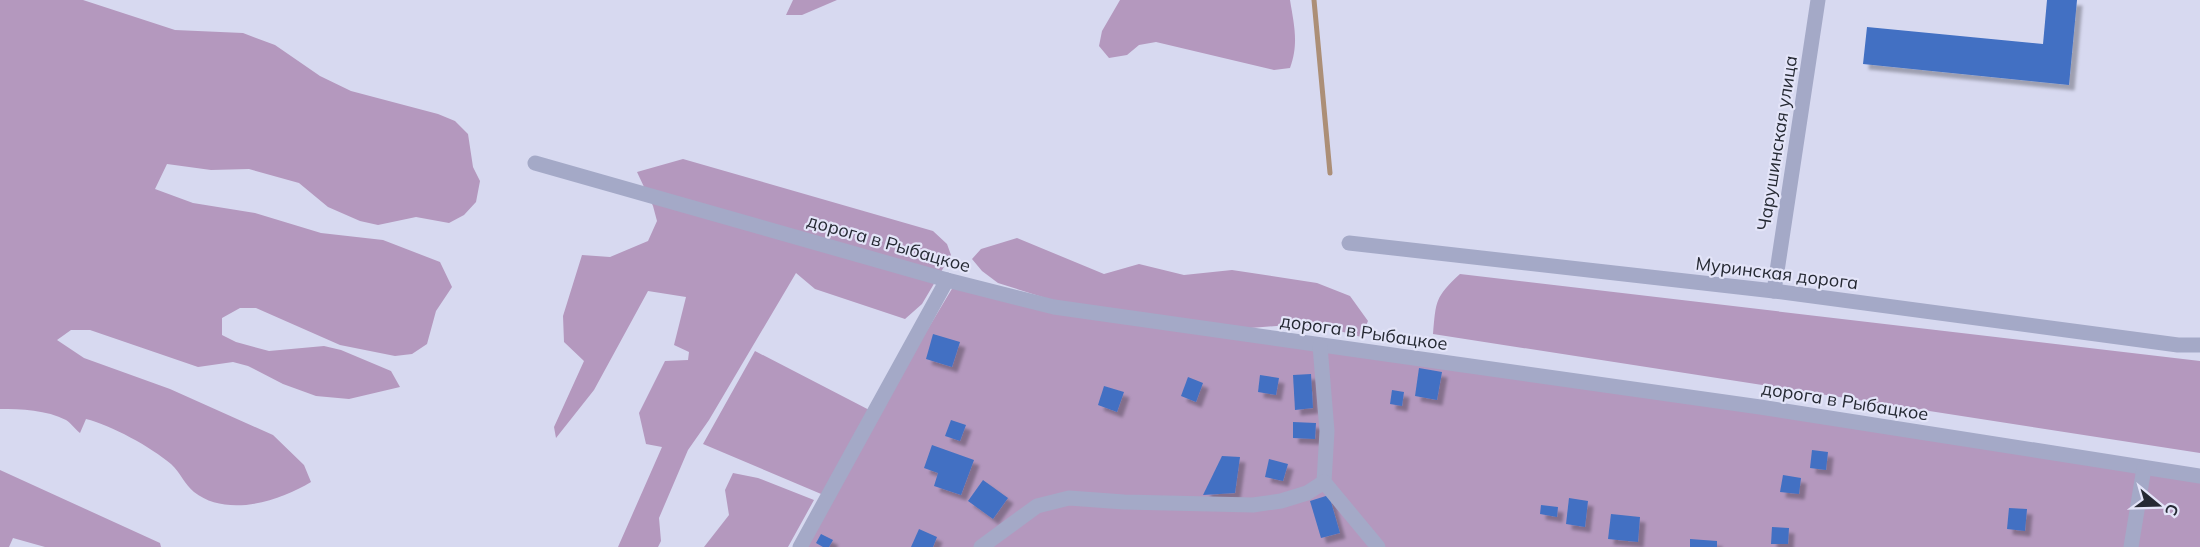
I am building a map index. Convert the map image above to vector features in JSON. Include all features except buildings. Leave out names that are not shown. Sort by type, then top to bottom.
[{"type":"street","name":"Чарушинская улица","points":[[1774,291],[1818,0]]},
{"type":"street","name":"дорога в Рыбацкое","points":[[535,163],[947,280],[1054,307],[1760,407],[2200,476]]},
{"type":"street","name":"Муринская дорога","points":[[1349,243],[1774,291],[2178,345],[2200,345]]},
{"type":"street","points":[[800,547],[947,280]]},
{"type":"street","points":[[1320,346],[1327,431],[1324,482],[1378,547]]},
{"type":"street","points":[[2131,547],[2144,468]]},
{"type":"street","points":[[981,547],[1037,506],[1069,498],[1124,502],[1253,505],[1281,501],[1307,493],[1324,482]]},
{"type":"shaded area","points":[[0,0],[83,0],[175,30],[243,33],[275,45],[320,76],[351,91],[438,114],[455,121],[468,134],[473,167],[480,181],[476,202],[464,215],[449,223],[416,217],[378,225],[360,221],[328,207],[299,183],[249,169],[211,170],[167,164],[155,189],[193,203],[255,213],[321,233],[383,240],[440,262],[452,287],[436,311],[427,344],[412,354],[395,356],[340,345],[256,308],[240,308],[222,318],[222,335],[236,342],[269,351],[324,346],[341,350],[391,371],[400,387],[349,399],[316,396],[283,384],[248,366],[233,362],[198,367],[90,330],[71,330],[57,340],[84,358],[170,389],[273,435],[304,465],[311,482],[284,495],[253,504],[222,504],[207,500],[194,492],[163,457],[107,426],[86,419],[80,433],[66,420],[51,414],[0,409]]},
{"type":"shaded area","points":[[793,0],[837,0],[802,15],[786,15]]},
{"type":"shaded area","points":[[1120,0],[1290,0],[1295,42],[1290,68],[1274,70],[1156,42],[1139,45],[1127,55],[1109,58],[1099,46],[1102,31]]},
{"type":"shaded area","points":[[683,159],[933,231],[947,244],[951,255],[922,304],[905,319],[815,289],[796,273],[709,420],[688,450],[659,518],[661,541],[658,547],[618,547],[662,447],[646,444],[639,413],[665,361],[688,360],[689,352],[674,345],[686,297],[648,291],[594,390],[556,438],[554,427],[584,361],[564,342],[563,316],[582,255],[610,257],[648,241],[657,221],[653,206],[637,172]]},
{"type":"shaded area","points":[[1017,238],[1104,274],[1139,264],[1184,275],[1232,270],[1317,283],[1350,296],[1368,321],[1361,337],[1329,328],[1289,325],[1250,328],[1055,301],[998,283],[982,271],[972,259],[981,249]]},
{"type":"shaded area","points":[[1460,274],[2200,361],[2200,453],[1433,334],[1438,300]]},
{"type":"shaded area","points":[[953,287],[2200,473],[2200,547],[804,547],[833,499],[703,444],[755,351],[877,414]]},
{"type":"shaded area","points":[[0,470],[160,543],[161,547],[45,547],[13,538],[9,547],[0,547]]},
{"type":"shaded area","points":[[733,473],[758,478],[814,500],[788,547],[704,547],[729,515],[725,490]]},
{"type":"waterway","points":[[1314,0],[1330,173]]}]
